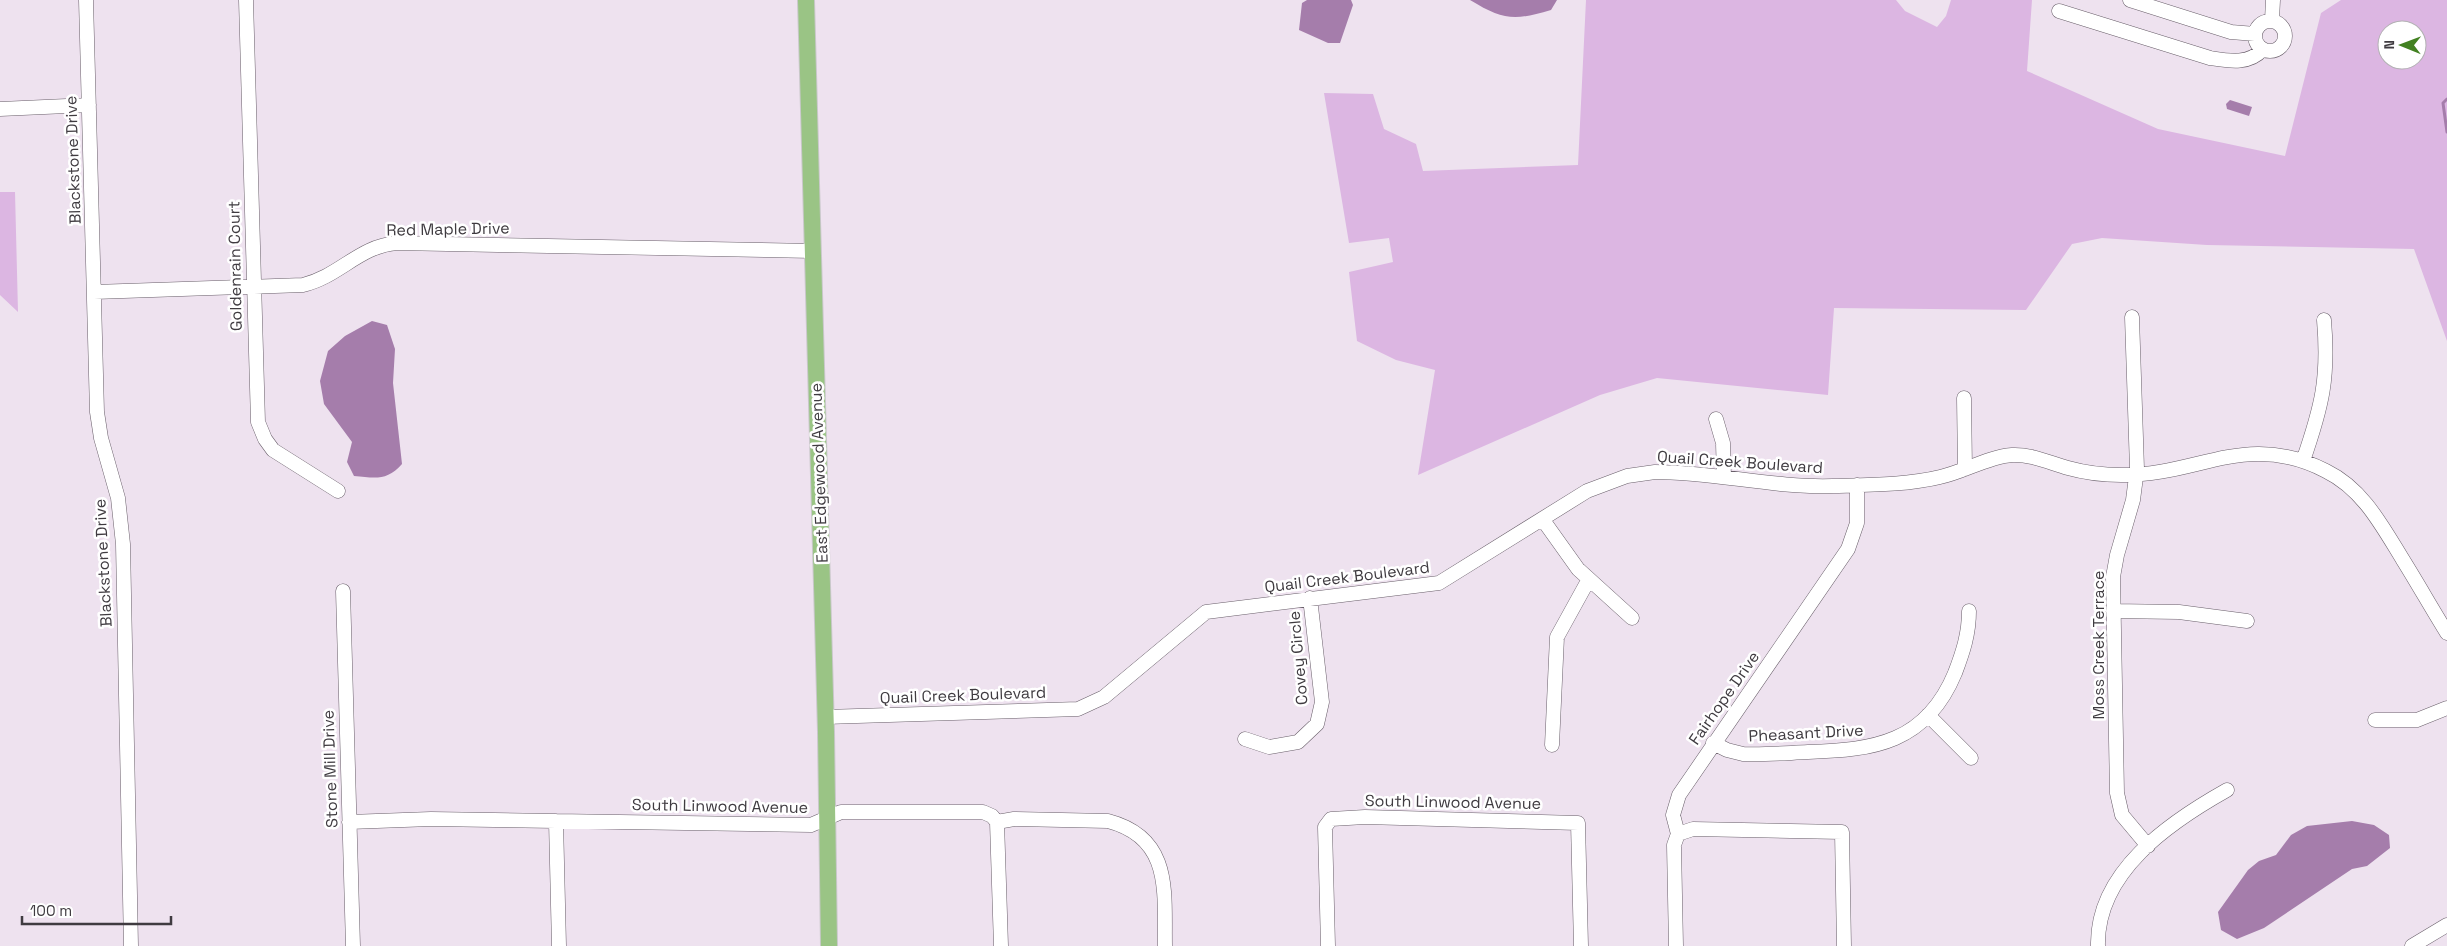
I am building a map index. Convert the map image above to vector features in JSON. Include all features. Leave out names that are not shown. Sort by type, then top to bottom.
[{"type":"main road","name":"East Edgewood Avenue","points":[[806,0],[825,717],[829,946]]},
{"type":"street","name":"Blackstone Drive","points":[[86,0],[97,412],[101,438],[118,498],[123,544],[131,946]]},
{"type":"street","name":"Goldenrain Court","points":[[246,0],[256,412],[265,439],[273,450],[338,491]]},
{"type":"street","points":[[2130,0],[2231,32],[2254,34]]},
{"type":"street","points":[[2272,20],[2273,0]]},
{"type":"street","points":[[2059,11],[2210,58],[2236,62],[2250,59],[2262,49]]},
{"type":"street","points":[[2272,20],[2284,29],[2285,38],[2276,50],[2262,49],[2256,43],[2254,34],[2262,22],[2272,20]]},
{"type":"street","points":[[0,109],[89,105]]},
{"type":"street","name":"Red Maple Drive","points":[[94,292],[294,286],[312,283],[338,271],[369,250],[396,243],[813,251]]},
{"type":"street","name":"Moss Creek Terrace","points":[[2132,317],[2136,475],[2133,500],[2114,568],[2113,612],[2117,793],[2122,815],[2148,846]]},
{"type":"street","points":[[2303,461],[2320,411],[2326,383],[2324,320]]},
{"type":"street","points":[[1964,398],[1965,469]]},
{"type":"street","points":[[1716,420],[1723,443],[1724,477]]},
{"type":"street","name":"Quail Creek Boulevard","points":[[825,717],[1078,708],[1104,697],[1206,612],[1439,583],[1587,491],[1627,476],[1665,472],[1822,486],[1934,479],[1999,458],[2016,455],[2094,473],[2136,475],[2165,471],[2244,454],[2281,455],[2303,461],[2341,480],[2364,501],[2379,520],[2447,633]]},
{"type":"street","name":"Fairhope Drive","points":[[1676,946],[1674,845],[1678,834],[1673,815],[1676,802],[1713,743],[1848,549],[1857,523],[1857,484]]},
{"type":"street","points":[[1543,520],[1571,561],[1632,618]]},
{"type":"street","points":[[1552,745],[1557,637],[1589,579]]},
{"type":"street","name":"Stone Mill Drive","points":[[343,590],[353,946]]},
{"type":"street","name":"Covey Circle","points":[[1245,739],[1269,747],[1298,742],[1317,724],[1322,702],[1310,598]]},
{"type":"street","name":"Pheasant Drive","points":[[1713,743],[1727,750],[1747,754],[1854,750],[1876,746],[1898,737],[1928,715],[1949,685],[1964,650],[1969,611]]},
{"type":"street","points":[[2113,612],[2162,611],[2247,621]]},
{"type":"street","points":[[2375,720],[2417,720],[2429,717],[2447,708]]},
{"type":"street","points":[[1928,715],[1971,758]]},
{"type":"street","points":[[2098,946],[2101,913],[2117,879],[2148,846],[2181,816],[2227,790]]},
{"type":"street","name":"South Linwood Avenue","points":[[349,822],[431,820],[811,825],[841,812],[983,812],[992,816],[998,822]]},
{"type":"street","name":"South Linwood Avenue","points":[[1328,946],[1325,832],[1328,822],[1337,818],[1365,817],[1578,823],[1581,946]]},
{"type":"street","points":[[1002,946],[998,822],[1014,819],[1098,820],[1119,824],[1139,835],[1150,845],[1158,859],[1163,874],[1165,946]]},
{"type":"street","points":[[556,821],[559,946]]},
{"type":"street","points":[[1678,834],[1693,829],[1842,832],[1844,946]]},
{"type":"street","points":[[2412,946],[2447,925]]},
{"type":"shaded area","points":[[1307,0],[1351,0],[1353,5],[1340,43],[1328,43],[1299,30],[1302,3]]},
{"type":"shaded area","points":[[1470,0],[1557,0],[1551,10],[1527,16],[1509,17],[1491,12]]},
{"type":"shaded area","points":[[1586,0],[1896,0],[1905,11],[1937,27],[1946,16],[1951,0],[2032,0],[2027,71],[2158,129],[2285,156],[2321,13],[2341,0],[2447,0],[2447,341],[2414,249],[2207,245],[2102,238],[2072,244],[2026,310],[1834,308],[1828,395],[1657,378],[1600,395],[1418,475],[1435,370],[1396,360],[1357,341],[1349,272],[1393,262],[1389,238],[1349,243],[1324,93],[1373,94],[1384,129],[1416,144],[1423,171],[1578,165]]},
{"type":"shaded area","points":[[2230,100],[2252,107],[2249,116],[2227,109],[2226,104]]},
{"type":"shaded area","points":[[0,192],[15,192],[18,312],[0,295]]},
{"type":"shaded area","points":[[372,321],[387,325],[395,349],[393,383],[402,464],[386,476],[375,478],[354,476],[347,462],[352,442],[324,404],[320,381],[328,351],[345,336]]},
{"type":"shaded area","points":[[2352,821],[2374,825],[2389,835],[2390,848],[2367,866],[2352,869],[2264,928],[2237,939],[2221,930],[2218,912],[2248,870],[2259,861],[2276,855],[2291,835],[2307,826]]},
{"type":"waterway","points":[[2447,99],[2443,103],[2447,132]]}]
